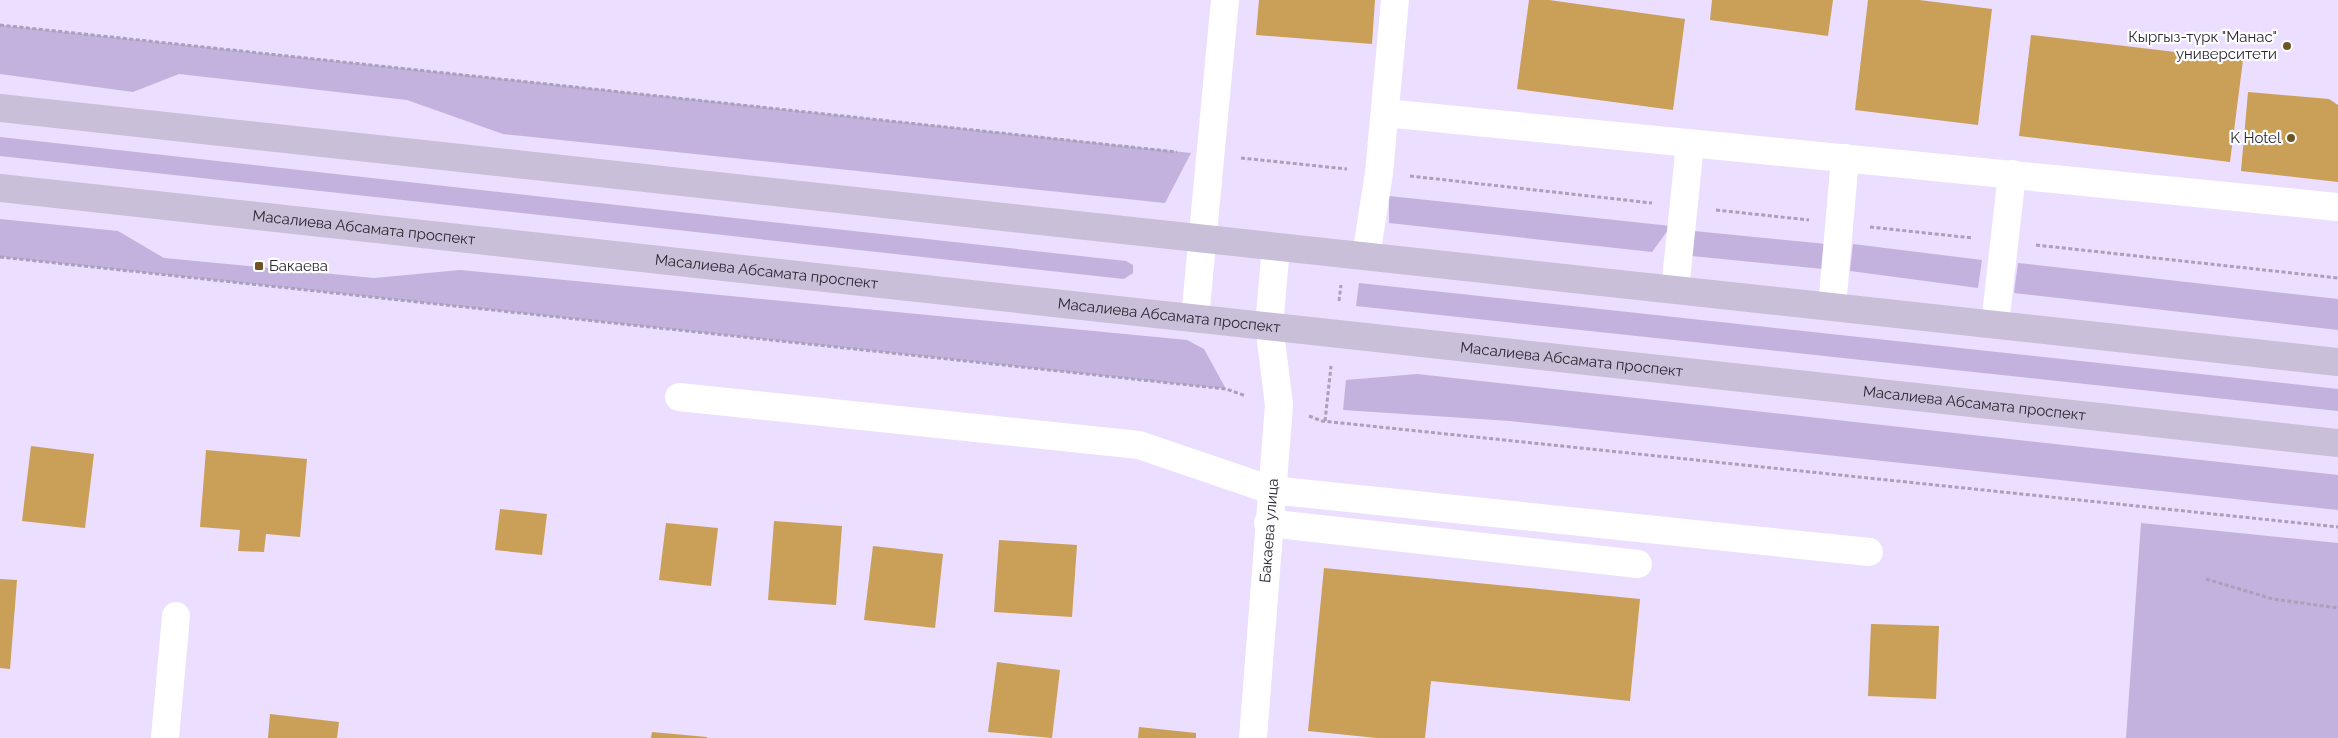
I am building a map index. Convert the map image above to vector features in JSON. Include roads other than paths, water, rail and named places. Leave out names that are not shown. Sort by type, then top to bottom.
[{"type":"main road","points":[[0,108],[2338,362]]},
{"type":"main road","name":"Масалиева Абсамата проспект","points":[[0,188],[2338,443]]},
{"type":"street","points":[[1195,318],[1225,0]]},
{"type":"street","points":[[1366,256],[1379,173],[1394,0]]},
{"type":"street","points":[[1385,113],[2338,207]]},
{"type":"street","points":[[1675,290],[1690,144]]},
{"type":"street","points":[[1832,307],[1845,158]]},
{"type":"street","points":[[1996,324],[2012,174]]},
{"type":"street","name":"Бакаева улица","points":[[1253,738],[1268,523],[1279,405],[1269,325],[1276,247]]},
{"type":"street","points":[[679,397],[1139,444],[1271,490],[1869,552]]},
{"type":"street","points":[[1268,523],[1638,564]]},
{"type":"street","points":[[165,738],[176,616]]},
{"type":"place","name":"Кыргыз-түрк \"Манас\" университети","points":[[2287,46]]},
{"type":"place","name":"K Hotel","points":[[2291,138]]},
{"type":"place","name":"Бакаева","points":[[259,266]]}]
